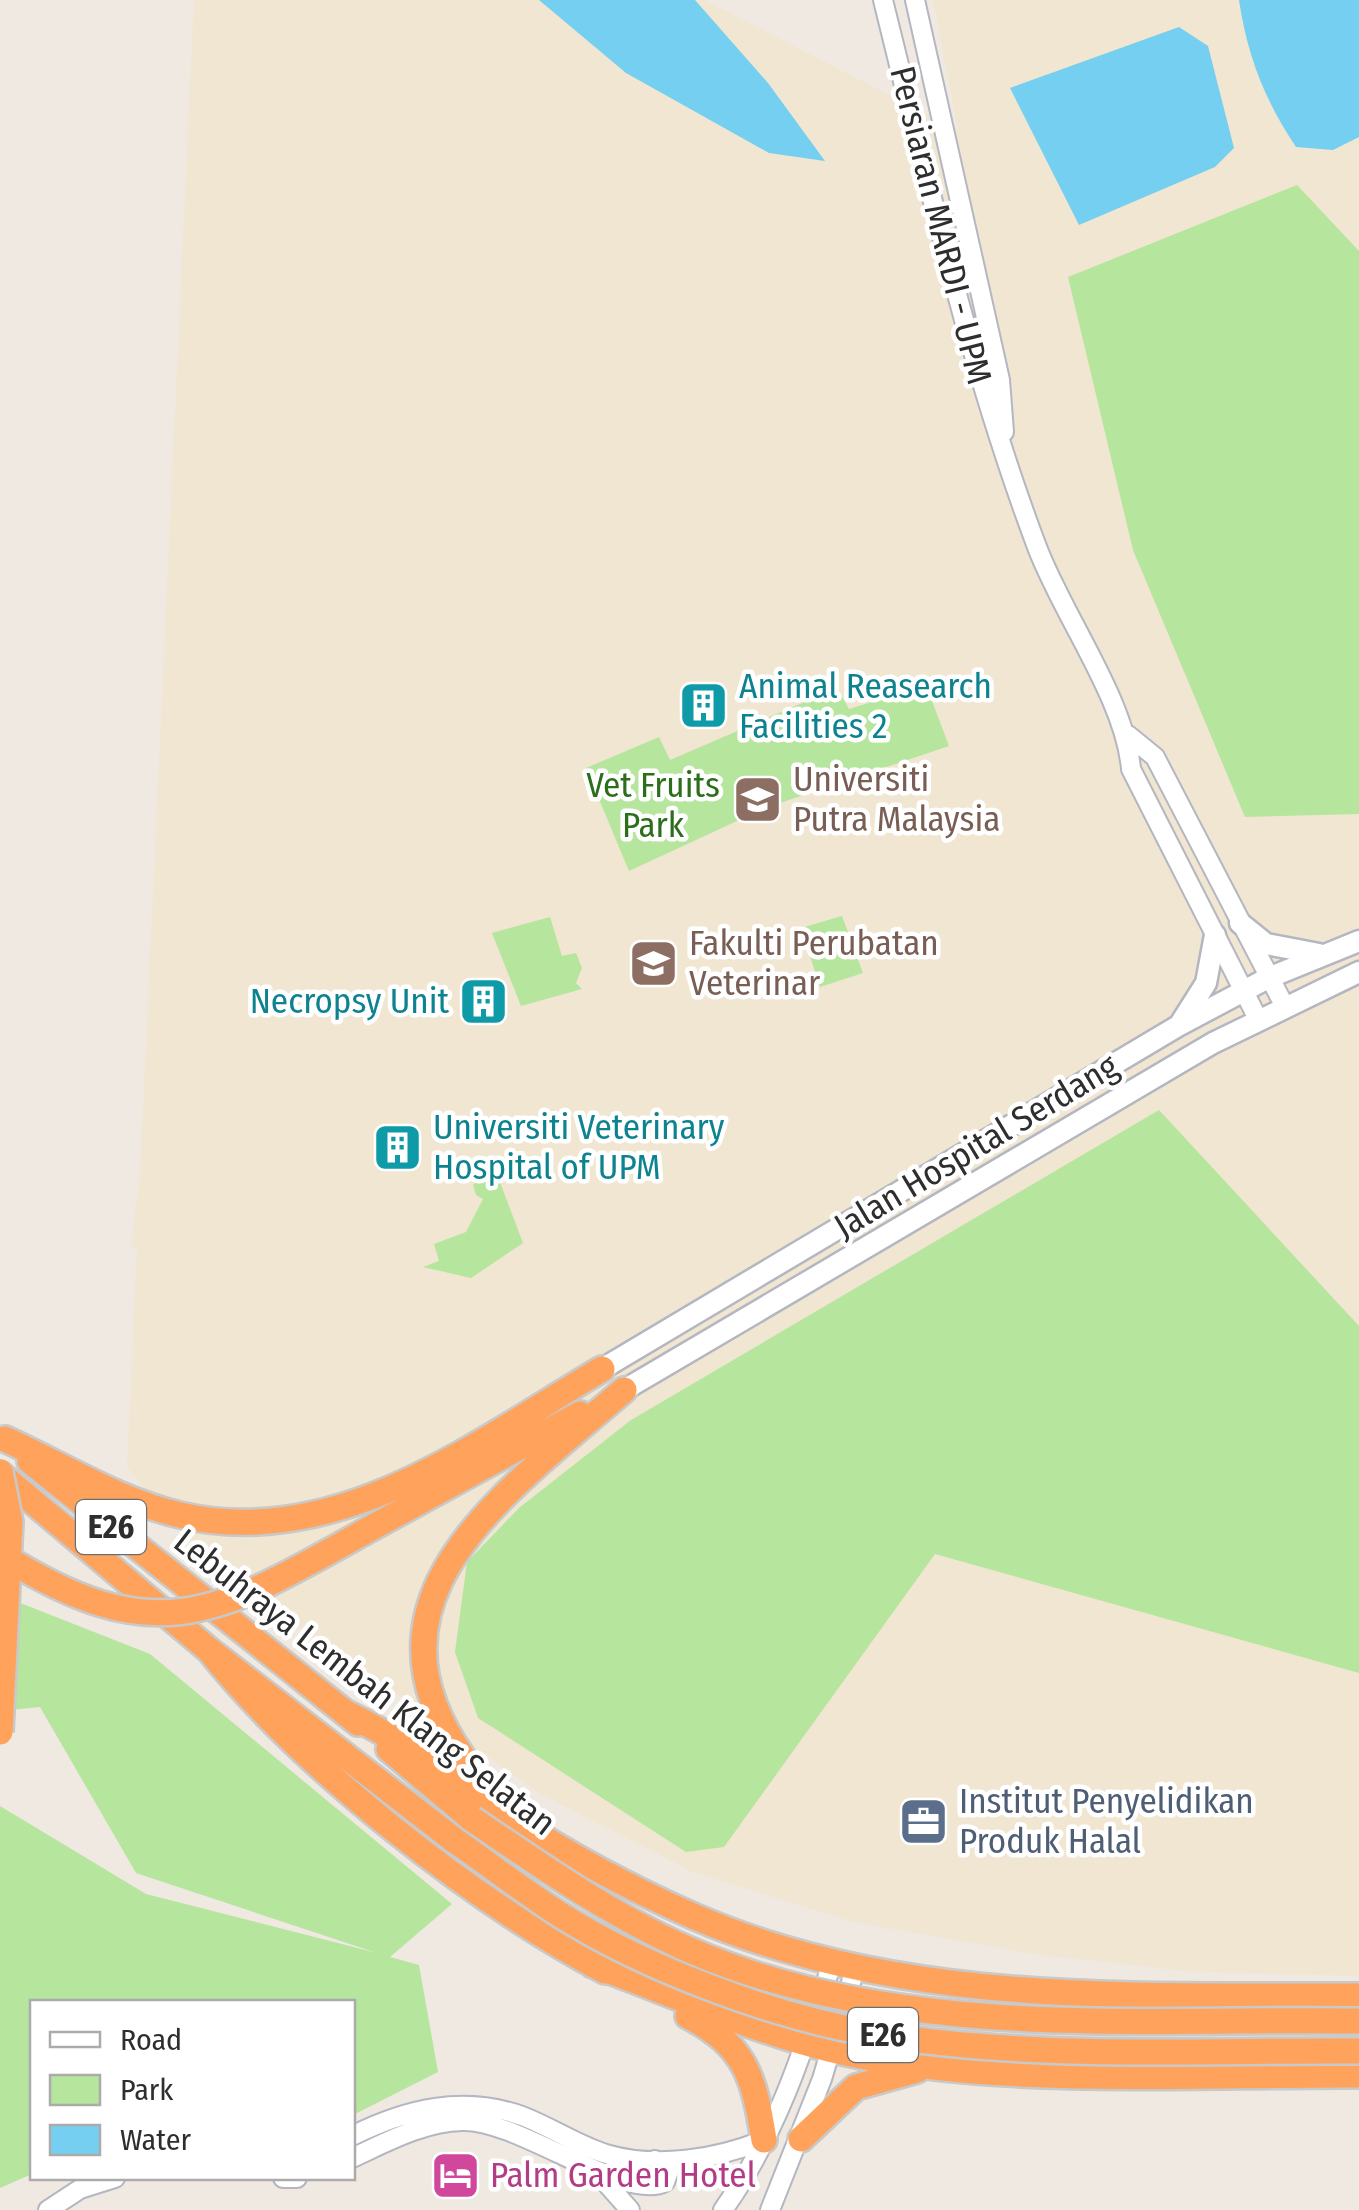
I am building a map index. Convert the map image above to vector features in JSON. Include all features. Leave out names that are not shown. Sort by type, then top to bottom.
[{"type":"highway","points":[[2,1437],[133,1500],[182,1516],[249,1521],[320,1514],[399,1488],[602,1369]]},
{"type":"highway","points":[[0,1554],[90,1602],[132,1612],[185,1612],[227,1604],[624,1390]]},
{"type":"highway","points":[[515,1820],[463,1760],[434,1710],[425,1670],[428,1608],[445,1566],[472,1526],[624,1390]]},
{"type":"highway","name":"Lebuhraya Lembah Klang Selatan","points":[[2,1437],[346,1712],[472,1819],[576,1889],[686,1948],[834,1994],[883,2004],[1044,2019],[1359,2021]]},
{"type":"highway","points":[[0,1473],[10,1522],[0,1732]]},
{"type":"highway","name":"Lebuhraya Lembah Klang Selatan","points":[[0,1473],[209,1650],[454,1840],[561,1915],[678,1973],[826,2023],[877,2034],[1016,2047],[1359,2052]]},
{"type":"highway","points":[[209,1650],[261,1711],[369,1808],[472,1886],[593,1965],[732,2044],[746,2065],[764,2140]]},
{"type":"highway","points":[[346,1712],[398,1738],[515,1820],[692,1916],[844,1966],[1053,1992],[1359,1996]]},
{"type":"highway","points":[[593,1965],[819,2046],[946,2066],[1051,2073],[1359,2075]]},
{"type":"highway","points":[[801,2138],[856,2088],[898,2073],[946,2066]]},
{"type":"main road","points":[[1240,923],[1266,944],[1322,954]]},
{"type":"main road","points":[[1178,1026],[1206,984],[1214,935]]},
{"type":"main road","name":"Jalan Hospital Serdang","points":[[602,1369],[1178,1026],[1268,978],[1359,942]]},
{"type":"main road","name":"Jalan Hospital Serdang","points":[[624,1390],[1258,1018],[1359,972]]},
{"type":"street","name":"Persiaran MARDI - UPM","points":[[884,0],[978,381],[1063,609],[1128,735],[1155,758],[1284,1005]]},
{"type":"street","name":"Persiaran MARDI - UPM","points":[[917,5],[1000,380],[1006,448]]},
{"type":"street","name":"Persiaran MARDI - UPM","points":[[1128,735],[1130,769],[1258,1018]]},
{"type":"street","points":[[770,2210],[801,2138],[819,2046],[844,1966]]},
{"type":"street","points":[[723,2210],[750,2172],[764,2140],[819,2046]]},
{"type":"street","points":[[355,2135],[408,2112],[454,2104],[607,2154],[655,2160],[714,2157],[764,2140]]},
{"type":"street","points":[[355,2157],[410,2131],[462,2120],[519,2123],[616,2180],[660,2186],[668,2171],[655,2160]]},
{"type":"street","points":[[592,2168],[630,2210]]},
{"type":"street","points":[[48,2210],[80,2190],[109,2180]]},
{"type":"street","points":[[616,2180],[644,2210]]},
{"type":"shaded area","name":"Universiti Putra Malaysia","points":[[194,0],[704,0],[958,130],[933,0],[1359,0],[1359,1976],[1184,1971],[1034,1954],[854,1922],[693,1872],[541,1794],[298,1626],[185,1537],[127,1467],[137,1248],[131,1246],[140,1176]]},
{"type":"green space","points":[[1297,185],[1359,251],[1359,814],[1245,817],[1133,550],[1068,277]]},
{"type":"green space","name":"Vet Fruits Park","points":[[926,685],[949,746],[765,808],[629,871],[586,768],[659,737],[670,760],[837,688],[849,709]]},
{"type":"green space","points":[[842,916],[863,973],[820,987],[801,928]]},
{"type":"green space","points":[[550,917],[562,956],[576,953],[582,968],[576,983],[582,989],[521,1006],[492,933]]},
{"type":"green space","points":[[1159,1110],[1359,1326],[1359,1673],[935,1554],[724,1847],[686,1852],[478,1718],[455,1652],[467,1562],[519,1508],[631,1420]]},
{"type":"green space","points":[[498,1177],[523,1243],[471,1278],[423,1267],[439,1261],[434,1244],[466,1232],[483,1199],[476,1195],[473,1184]]},
{"type":"green space","points":[[0,1595],[150,1654],[452,1904],[390,1957],[419,1965],[438,2072],[355,2114],[355,2000],[30,2000],[30,2175],[0,2188],[0,1806],[146,1894],[377,1953],[136,1873],[40,1707],[0,1711]]},
{"type":"water","points":[[539,0],[695,0],[768,83],[825,161],[769,153],[626,73]]},
{"type":"water","points":[[1239,0],[1359,0],[1359,137],[1333,150],[1296,147],[1259,77]]},
{"type":"water","points":[[1179,27],[1208,46],[1234,148],[1215,167],[1079,225],[1010,88]]},
{"type":"place","name":"Animal Reasearch Facilities 2","points":[[704,706]]},
{"type":"place","name":"Universiti Putra Malaysia","points":[[758,799]]},
{"type":"place","name":"Fakulti Perubatan Veterinar","points":[[654,963]]},
{"type":"place","name":"Necropsy Unit","points":[[484,1001]]},
{"type":"place","name":"Universiti Veterinary Hospital of UPM","points":[[398,1147]]},
{"type":"place","name":"Institut Penyelidikan Produk Halal","points":[[924,1821]]},
{"type":"place","name":"Palm Garden Hotel","points":[[455,2175]]}]
